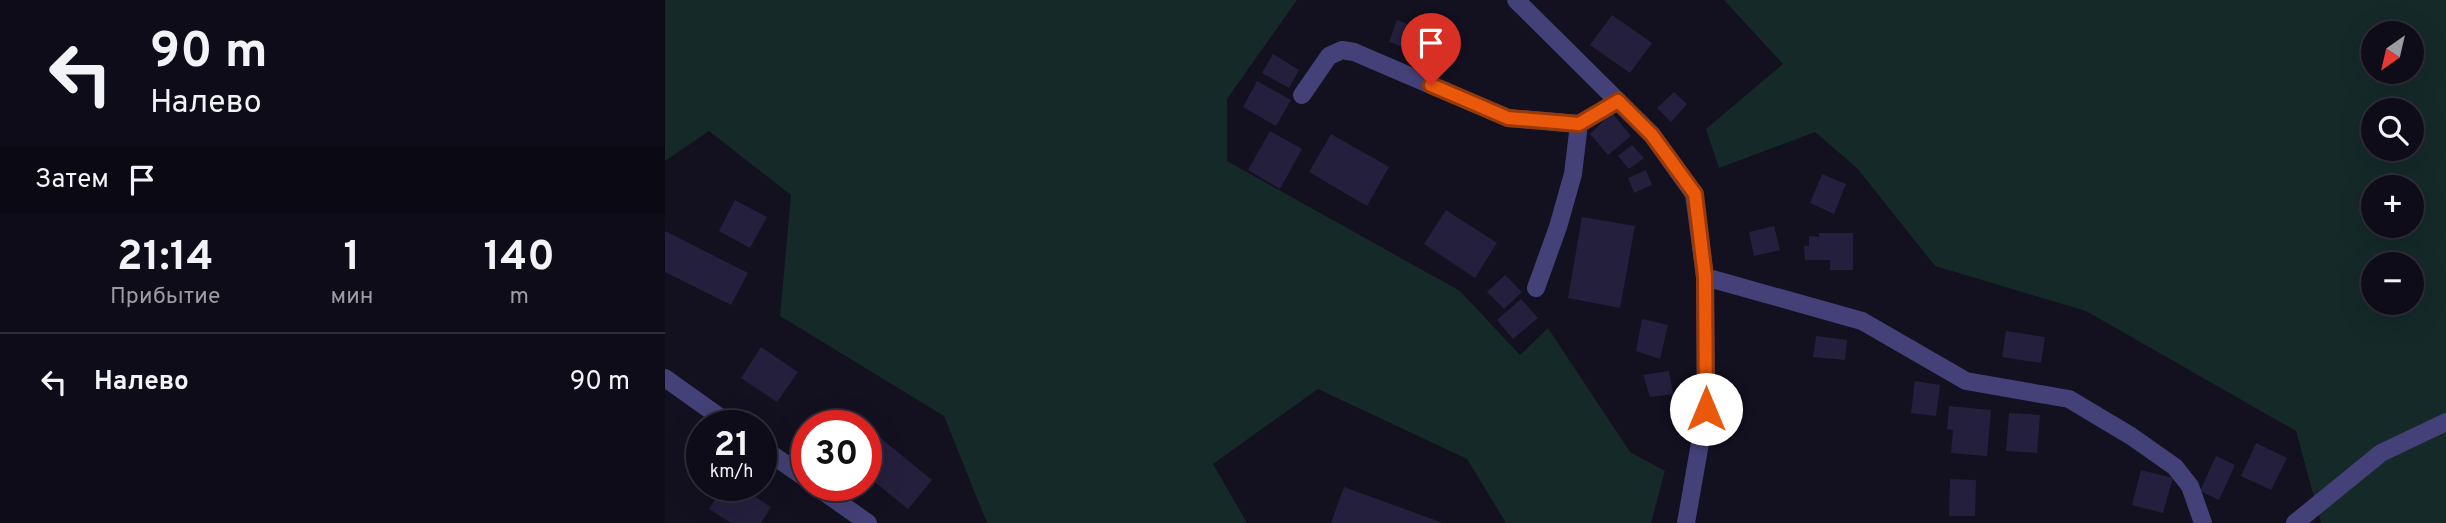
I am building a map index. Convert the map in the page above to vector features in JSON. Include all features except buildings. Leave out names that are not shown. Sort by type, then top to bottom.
[{"type":"street","points":[[1516,0],[1652,135],[1695,194],[1705,277],[1706,409],[1686,523]]},
{"type":"street","points":[[1302,95],[1329,56],[1342,50],[1354,52],[1508,118],[1579,124],[1618,101]]},
{"type":"street","points":[[1536,288],[1573,174],[1579,124]]},
{"type":"street","points":[[1705,277],[1862,321],[1966,382],[2069,399],[2131,436],[2175,467],[2190,486],[2203,523]]},
{"type":"street","points":[[665,379],[709,410]]},
{"type":"street","points":[[2295,523],[2381,453],[2446,422]]},
{"type":"street","points":[[837,501],[868,523]]},
{"type":"green space","points":[[665,0],[1297,0],[1227,99],[1227,161],[1460,291],[1520,355],[1548,328],[1630,452],[1665,471],[1651,523],[1506,523],[1467,459],[1318,389],[1213,464],[1247,523],[987,523],[944,416],[780,316],[791,195],[709,131],[665,161]]},
{"type":"green space","points":[[1724,0],[2446,0],[2446,523],[2321,523],[2296,431],[2086,311],[1935,266],[1857,168],[1815,132],[1719,168],[1706,129],[1783,64]]},
{"type":"route","points":[[1431,85],[1508,118],[1579,124],[1618,101],[1652,135],[1695,194],[1705,277],[1706,409]]}]
